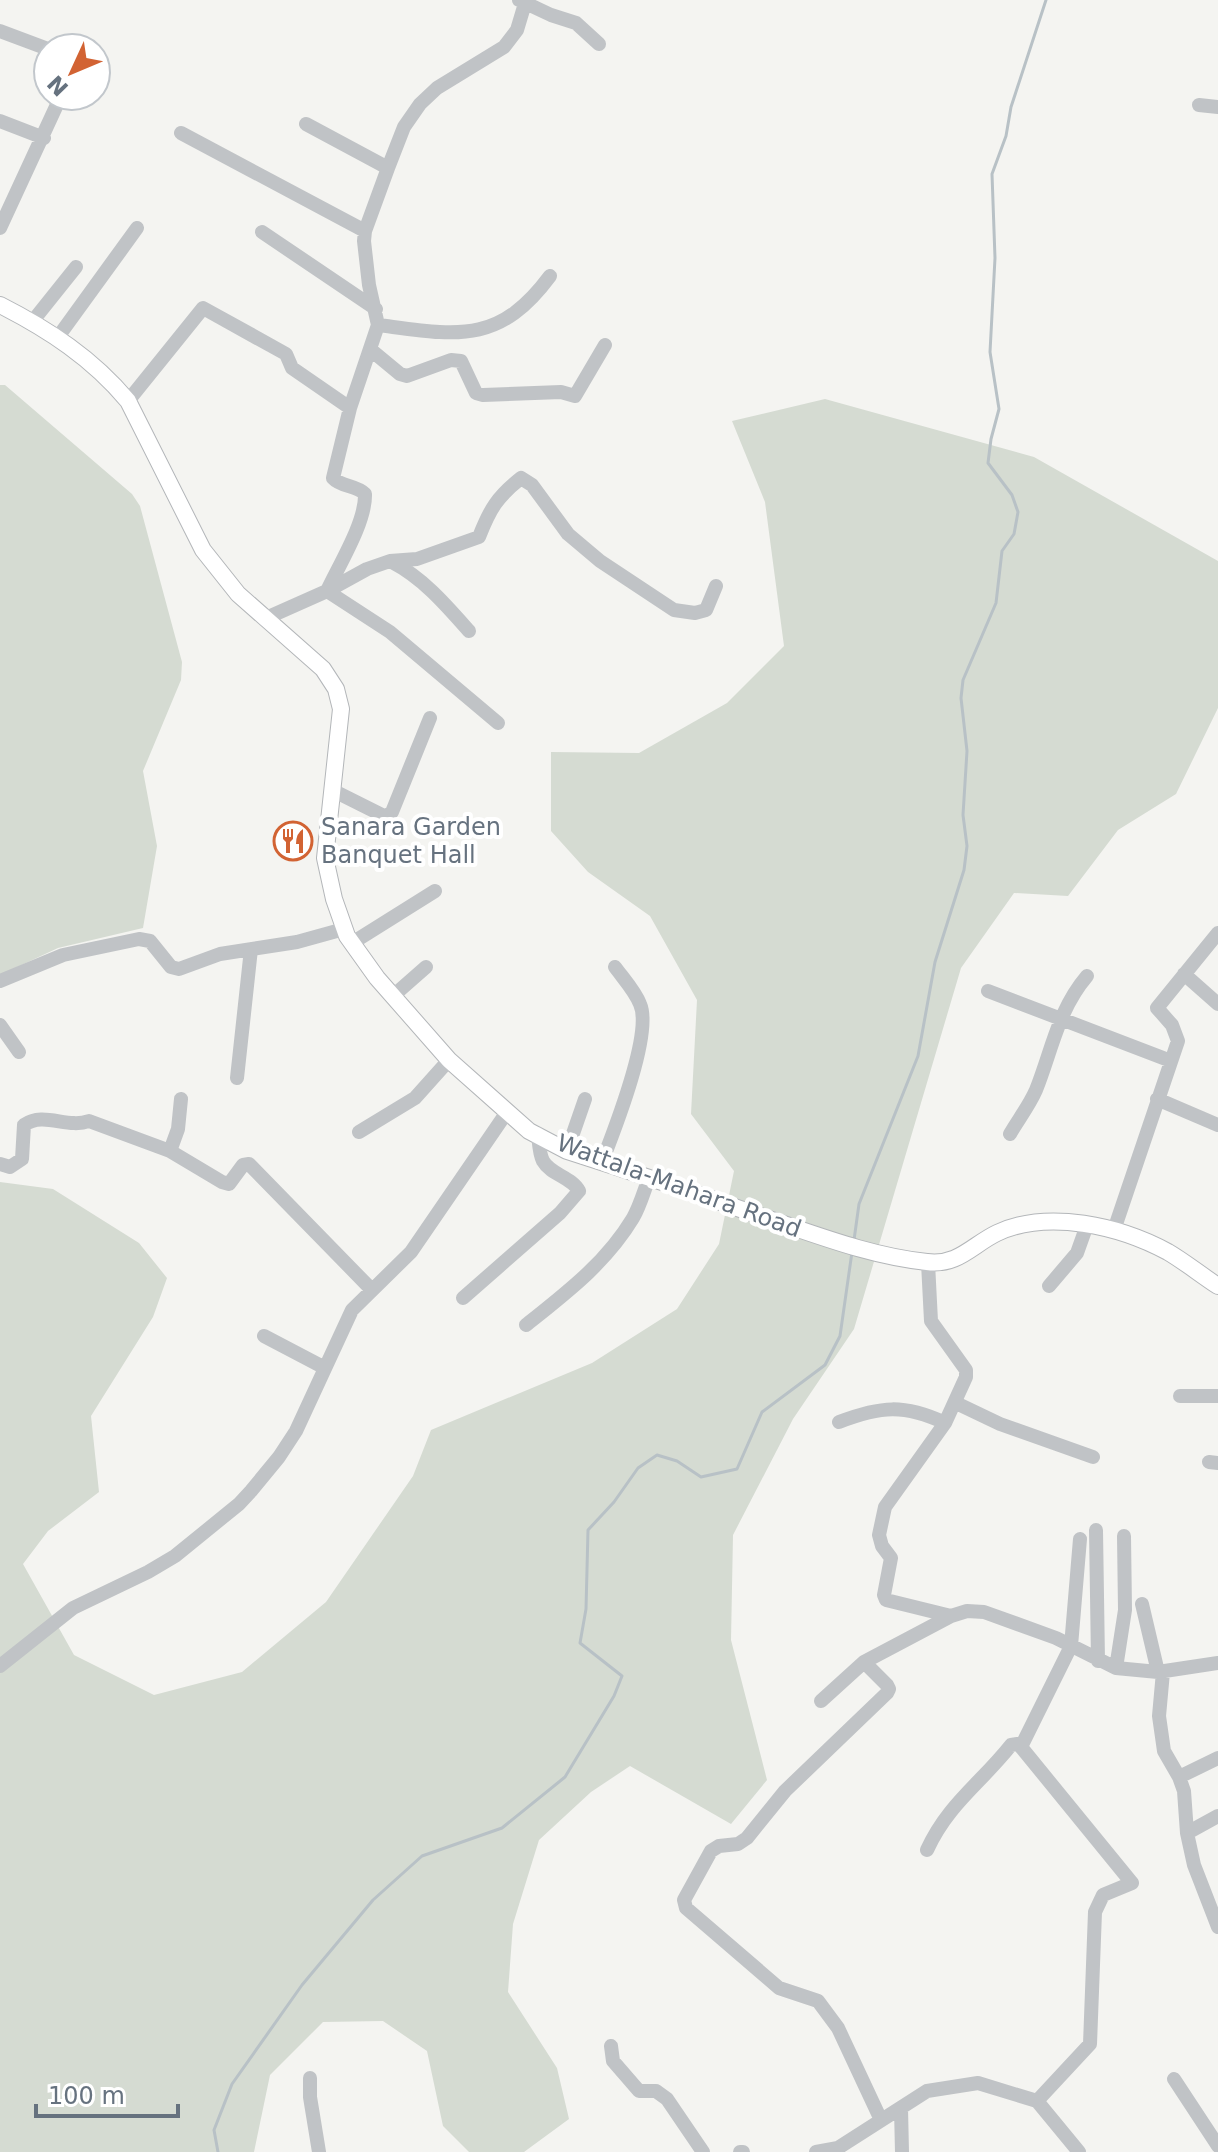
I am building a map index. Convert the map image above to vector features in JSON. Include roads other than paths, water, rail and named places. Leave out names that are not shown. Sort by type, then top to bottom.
[{"type":"main road","name":"Wattala-Mahara Road","points":[[0,305],[58,337],[80,353],[128,401],[203,550],[238,594],[323,669],[336,689],[341,709],[325,858],[334,899],[348,936],[377,978],[449,1060],[529,1131],[567,1151],[873,1254],[928,1263],[949,1262],[961,1258],[993,1235],[1021,1225],[1087,1225],[1114,1230],[1167,1251],[1218,1286]]},
{"type":"street","points":[[327,591],[365,501],[365,494],[360,489],[333,478],[350,408],[378,325],[369,285],[365,231],[404,127],[420,104],[437,88],[504,47],[517,30],[524,0],[551,15],[576,23],[599,44]]},
{"type":"street","points":[[0,31],[32,43]]},
{"type":"street","points":[[1199,105],[1218,107]]},
{"type":"street","points":[[0,228],[55,112]]},
{"type":"street","points":[[0,121],[44,138]]},
{"type":"street","points":[[306,124],[388,168]]},
{"type":"street","points":[[181,133],[365,231]]},
{"type":"street","points":[[58,337],[137,228]]},
{"type":"street","points":[[262,232],[376,309]]},
{"type":"street","points":[[32,322],[76,267]]},
{"type":"street","points":[[378,325],[447,334],[483,329],[516,315],[550,276]]},
{"type":"street","points":[[128,401],[203,308],[286,354],[292,368],[350,408]]},
{"type":"street","points":[[371,350],[400,374],[407,376],[451,360],[461,361],[476,393],[483,395],[561,392],[575,396],[605,345]]},
{"type":"street","points":[[264,619],[367,569],[390,561],[417,559],[479,537],[492,506],[502,493],[521,478],[532,485],[568,534],[600,561],[674,610],[695,613],[706,610],[716,586]]},
{"type":"street","points":[[390,561],[406,569],[436,595],[469,631]]},
{"type":"street","points":[[327,591],[390,632],[498,723]]},
{"type":"street","points":[[332,790],[386,817],[392,812],[430,718]]},
{"type":"street","points":[[0,981],[63,955],[139,939],[150,941],[171,967],[179,969],[220,954],[348,936],[435,891]]},
{"type":"street","points":[[1114,1230],[1178,1041],[1172,1025],[1157,1008],[1218,933]]},
{"type":"street","points":[[237,1078],[251,949]]},
{"type":"street","points":[[393,996],[426,967]]},
{"type":"street","points":[[602,1162],[636,1064],[642,1015],[641,1005],[615,967]]},
{"type":"street","points":[[1184,974],[1218,1004]]},
{"type":"street","points":[[1010,1134],[1035,1093],[1060,1019],[1073,992],[1087,976]]},
{"type":"street","points":[[988,991],[1171,1061]]},
{"type":"street","points":[[0,1025],[19,1052]]},
{"type":"street","points":[[359,1132],[415,1098],[449,1060]]},
{"type":"street","points":[[170,1151],[178,1129],[181,1099]]},
{"type":"street","points":[[567,1151],[585,1099]]},
{"type":"street","points":[[1157,1099],[1218,1125]]},
{"type":"street","points":[[0,1666],[73,1608],[175,1556],[239,1504],[279,1457],[296,1431],[352,1310],[411,1252],[507,1112]]},
{"type":"street","points":[[0,1164],[10,1167],[22,1159],[24,1125],[32,1119],[47,1118],[78,1125],[89,1121],[170,1151],[229,1184],[243,1165],[249,1164],[372,1290]]},
{"type":"street","points":[[463,1298],[560,1213],[579,1191],[577,1185],[541,1158],[538,1134]]},
{"type":"street","points":[[526,1325],[588,1276],[600,1262],[634,1217],[649,1178]]},
{"type":"street","points":[[1049,1286],[1077,1253],[1087,1225]]},
{"type":"street","points":[[928,1263],[931,1321],[966,1370],[966,1377],[945,1423],[885,1507],[879,1535],[882,1546],[891,1558],[884,1595],[886,1600],[951,1616]]},
{"type":"street","points":[[264,1336],[325,1368]]},
{"type":"street","points":[[1180,1396],[1218,1396]]},
{"type":"street","points":[[956,1403],[1000,1424],[1093,1457]]},
{"type":"street","points":[[839,1422],[870,1410],[895,1408],[927,1415],[945,1423]]},
{"type":"street","points":[[1096,1530],[1098,1661]]},
{"type":"street","points":[[1116,1668],[1125,1610],[1124,1536]]},
{"type":"street","points":[[1037,2101],[1090,2044],[1095,1912],[1103,1895],[1132,1883],[1021,1747],[1071,1646],[1080,1539]]},
{"type":"street","points":[[1142,1604],[1160,1672],[1159,1716],[1164,1751],[1184,1791],[1187,1833],[1194,1865],[1218,1927]]},
{"type":"street","points":[[821,1701],[864,1662],[951,1616],[967,1611],[984,1612],[1056,1638],[1116,1668],[1160,1672],[1218,1663]]},
{"type":"street","points":[[864,1662],[887,1685],[887,1693],[785,1791],[747,1838],[738,1844],[719,1846],[711,1851],[684,1900],[686,1908],[779,1988],[818,2001],[838,2028],[881,2120]]},
{"type":"street","points":[[927,1850],[938,1825],[974,1784],[989,1773],[1011,1745],[1023,1743]]},
{"type":"street","points":[[1179,1777],[1218,1758]]},
{"type":"street","points":[[1187,1833],[1218,1816]]},
{"type":"street","points":[[611,2046],[613,2061],[639,2091],[656,2091],[667,2099],[703,2152]]},
{"type":"street","points":[[310,2078],[319,2152]]},
{"type":"street","points":[[1174,2079],[1218,2146]]},
{"type":"street","points":[[816,2152],[838,2148],[927,2091],[978,2083],[1037,2101],[1079,2152]]},
{"type":"street","points":[[901,2108],[902,2152]]},
{"type":"waterway","points":[[854,1240],[859,1204],[918,1056],[935,962],[964,870],[967,751],[961,698],[963,680],[996,603],[1002,551],[1014,534],[1018,512],[1012,495],[988,463],[999,409],[990,352],[995,258],[992,174],[1046,0]]},
{"type":"waterway","points":[[218,2152],[214,2130],[232,2084],[302,1985],[373,1900],[422,1856],[502,1828],[565,1777],[614,1696],[622,1676],[580,1643],[586,1609],[588,1530],[614,1502],[638,1468],[657,1455],[677,1461],[701,1477],[737,1469],[762,1412],[825,1365],[840,1336],[852,1252]]},
{"type":"place","name":"Sanara Garden Banquet Hall","points":[[293,841]]}]
